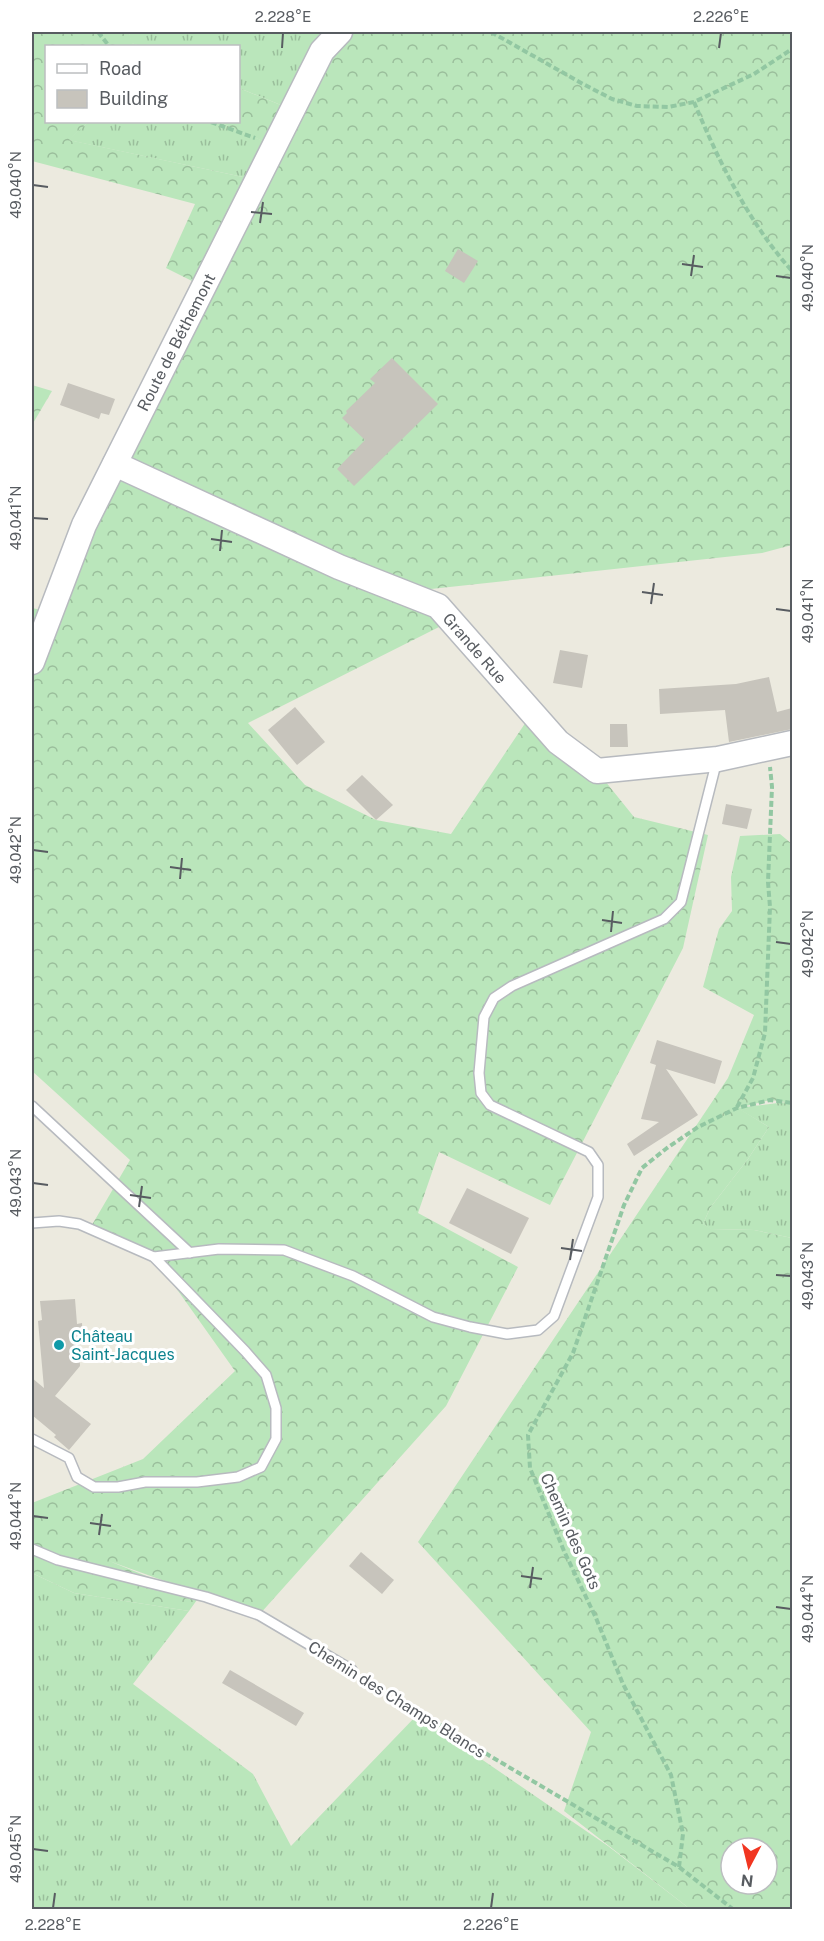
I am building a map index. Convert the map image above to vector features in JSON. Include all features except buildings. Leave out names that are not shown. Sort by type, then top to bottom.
[{"type":"street","name":"Route de Béthemont","points":[[32,662],[84,525],[322,51],[340,32]]},
{"type":"street","name":"Grande Rue","points":[[115,464],[339,567],[438,606],[558,742],[597,771],[718,759],[781,746]]},
{"type":"lane","points":[[154,1257],[219,1249],[284,1250],[353,1276],[434,1317],[479,1329],[507,1334],[538,1330],[554,1317],[598,1197],[598,1166],[589,1152],[490,1105],[481,1093],[479,1073],[484,1017],[494,998],[512,986],[663,919],[681,902],[718,759]]},
{"type":"lane","points":[[32,1106],[190,1252]]},
{"type":"lane","points":[[32,1223],[59,1221],[79,1224],[154,1257],[246,1351],[266,1375],[276,1408],[276,1439],[261,1467],[238,1477],[196,1482],[145,1482],[118,1487],[94,1487],[77,1477],[69,1458],[32,1439]]},
{"type":"lane","name":"Chemin des Champs Blancs","points":[[32,1549],[58,1560],[206,1597],[259,1615],[352,1670]]},
{"type":"path","points":[[98,32],[108,45]]},
{"type":"path","points":[[491,32],[612,99],[637,106],[668,107],[694,102],[754,74],[792,49]]},
{"type":"path","points":[[694,102],[726,172],[772,249],[792,272]]},
{"type":"path","points":[[214,123],[274,147]]},
{"type":"path","points":[[737,1108],[753,1078],[765,1033],[772,787],[781,746]]},
{"type":"path","name":"Chemin des Gots","points":[[679,1868],[684,1834],[671,1775],[623,1684],[596,1618],[564,1551],[530,1468],[528,1436],[573,1353],[624,1205],[642,1168],[666,1148],[698,1127],[737,1108],[770,1100],[792,1103]]},
{"type":"path","name":"Chemin des Champs Blancs","points":[[352,1670],[490,1756],[679,1868],[734,1910]]},
{"type":"green space","points":[[32,32],[129,32],[132,43],[137,45],[45,45],[45,123],[87,123],[69,140],[257,180],[274,146],[221,123],[240,123],[240,88],[293,110],[341,32],[792,32],[792,545],[762,553],[403,592],[451,621],[248,723],[305,785],[376,820],[451,834],[532,713],[597,771],[634,817],[708,835],[683,948],[550,1205],[439,1152],[418,1213],[518,1267],[446,1406],[259,1615],[109,1561],[199,1597],[189,1611],[74,1593],[32,1573],[32,1503],[143,1459],[235,1371],[154,1257],[89,1230],[130,1160],[32,1071],[32,608],[50,612],[204,287],[166,268],[195,204],[32,161]]},
{"type":"green space","points":[[129,32],[340,32],[293,110],[240,88],[240,45],[137,45],[131,43]]},
{"type":"green space","points":[[87,123],[221,123],[275,146],[257,180],[68,140]]},
{"type":"green space","points":[[32,385],[52,391],[32,425]]},
{"type":"green space","points":[[780,834],[792,844],[792,1103],[770,1100],[738,1108],[769,1127],[748,1159],[710,1208],[703,1224],[712,1229],[754,1230],[792,1238],[792,1909],[690,1909],[564,1811],[591,1732],[418,1542],[728,1078],[754,1015],[703,987],[719,929],[732,911],[731,877],[740,836]]},
{"type":"green space","points":[[792,1103],[792,1238],[754,1230],[711,1229],[703,1224],[710,1208],[748,1159],[769,1127],[737,1108]]},
{"type":"green space","points":[[32,1573],[74,1593],[189,1611],[133,1684],[253,1774],[291,1846],[417,1715],[608,1846],[690,1909],[32,1909]]},
{"type":"place","name":"Château Saint-Jacques","points":[[59,1345]]}]
